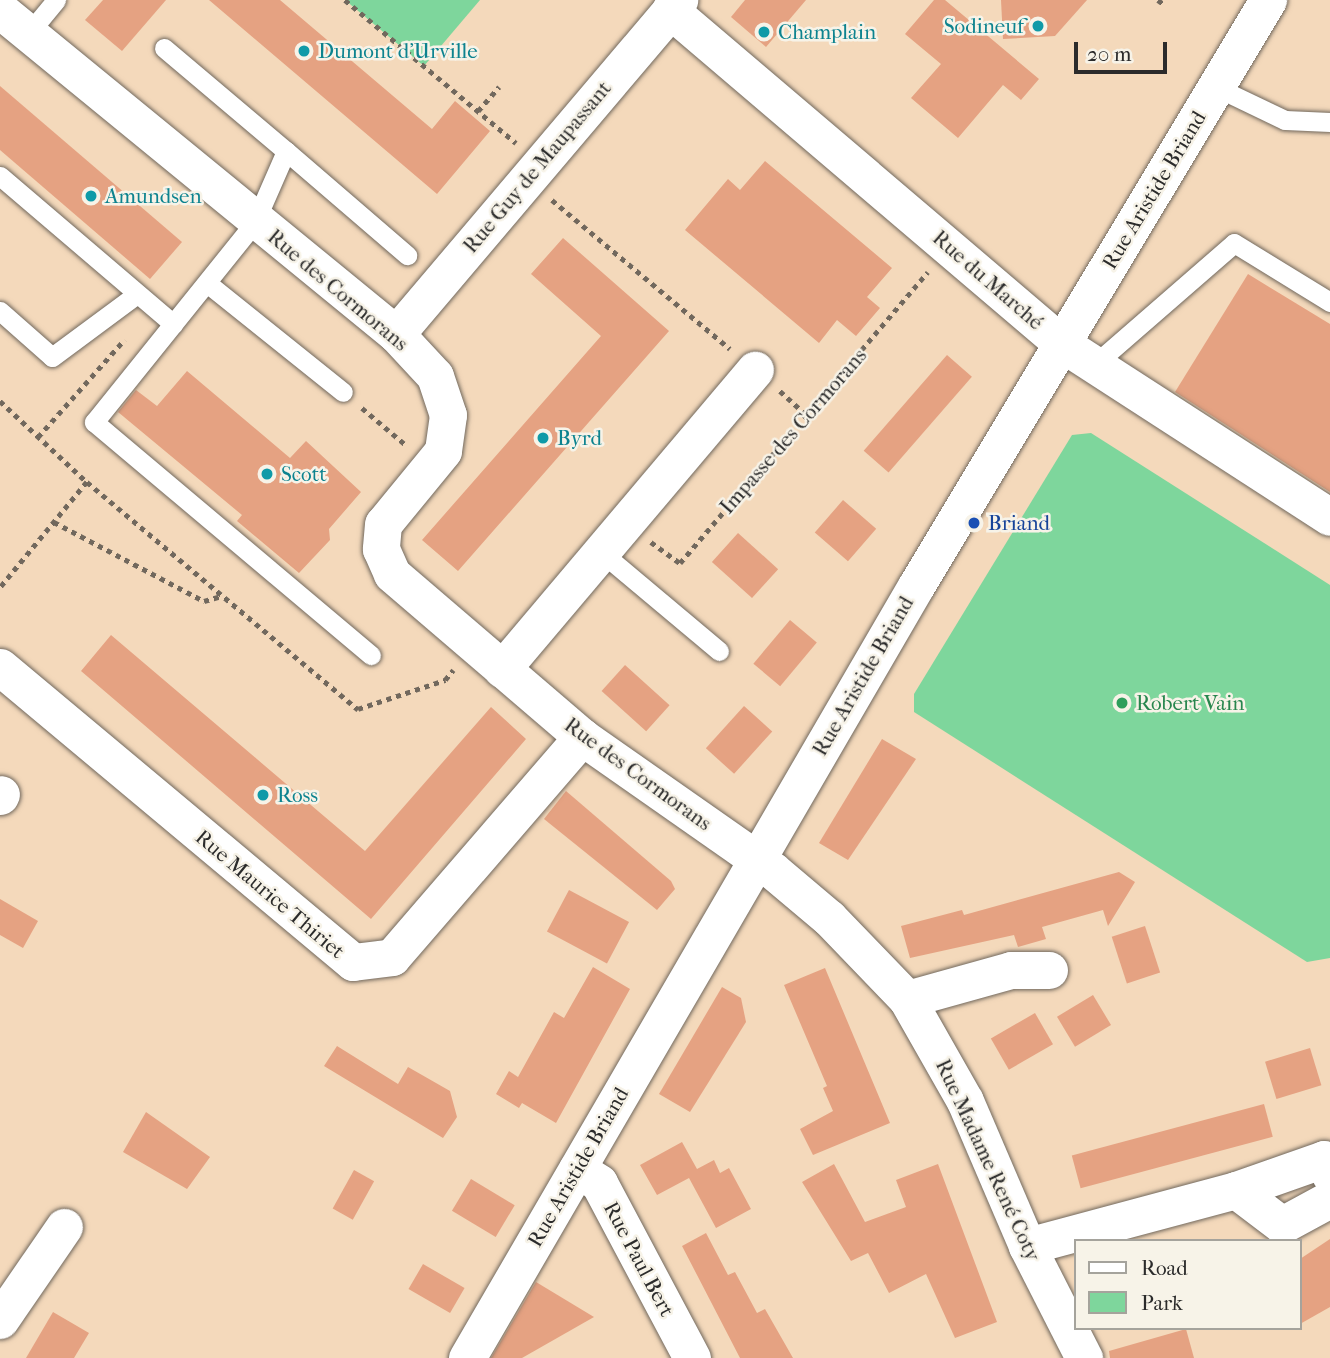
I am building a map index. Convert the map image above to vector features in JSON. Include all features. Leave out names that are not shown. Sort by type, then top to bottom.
[{"type":"street","name":"Rue Aristide Briand","points":[[467,1358],[755,859],[1268,0]]},
{"type":"street","name":"Rue Guy de Maupassant","points":[[396,334],[674,5]]},
{"type":"street","name":"Rue du Marché","points":[[674,5],[1061,343],[1330,517]]},
{"type":"street","name":"Rue des Cormorans","points":[[0,10],[255,222],[396,334],[435,376],[448,415],[443,451],[383,524],[381,549],[392,574],[582,737],[755,859]]},
{"type":"street","points":[[502,669],[755,370]]},
{"type":"street","name":"Rue Maurice Thiriet","points":[[0,667],[353,962],[392,957],[582,737]]},
{"type":"street","name":"Rue Madame René Coty","points":[[755,859],[830,918],[907,999],[965,1101],[1027,1246],[1084,1358]]},
{"type":"street","points":[[907,999],[1011,970],[1049,970]]},
{"type":"street","points":[[1027,1246],[1236,1190],[1324,1159],[1330,1175]]},
{"type":"street","name":"Rue Paul Bert","points":[[578,1168],[599,1183],[692,1358]]},
{"type":"street","points":[[1236,1190],[1282,1225],[1330,1199]]},
{"type":"street","points":[[0,1321],[64,1227]]},
{"type":"lane","points":[[28,34],[56,0]]},
{"type":"lane","points":[[164,48],[407,255]]},
{"type":"lane","points":[[1216,87],[1285,120],[1330,122]]},
{"type":"lane","points":[[286,151],[255,222],[94,422],[371,655]]},
{"type":"lane","points":[[0,176],[173,324]]},
{"type":"lane","points":[[1095,364],[1234,243],[1330,302]]},
{"type":"lane","points":[[206,283],[343,392]]},
{"type":"lane","points":[[0,311],[52,357],[137,293]]},
{"type":"lane","points":[[601,552],[719,651]]},
{"type":"path","points":[[345,0],[478,111],[534,171],[807,415]]},
{"type":"path","points":[[1158,0],[1165,5]]},
{"type":"path","points":[[478,111],[499,87]]},
{"type":"path","name":"Impasse des Cormorans","points":[[626,523],[680,563],[948,246]]},
{"type":"path","points":[[343,392],[431,466]]},
{"type":"path","points":[[0,401],[88,482],[359,709],[445,680],[471,644]]},
{"type":"path","points":[[0,588],[88,482]]},
{"type":"path","points":[[54,522],[204,601],[223,596]]},
{"type":"green space","points":[[345,0],[480,0],[424,66]]},
{"type":"green space","name":"Robert Vain","points":[[1091,433],[1330,585],[1330,958],[1307,962],[914,712],[914,694],[1072,435]]},
{"type":"building","points":[[103,0],[166,0],[122,51],[85,20]]},
{"type":"building","name":"Dumont d'Urville","points":[[209,0],[280,0],[432,129],[455,101],[490,131],[437,194]]},
{"type":"building","name":"Champlain","points":[[745,0],[806,0],[766,47],[731,17]]},
{"type":"building","points":[[934,0],[945,0],[1039,79],[1021,100],[1003,85],[958,138],[911,98],[941,64],[905,34]]},
{"type":"building","name":"Sodineuf","points":[[1001,0],[1087,0],[1055,36],[1003,39]]},
{"type":"building","name":"Amundsen","points":[[0,86],[182,242],[150,279],[0,150]]},
{"type":"building","points":[[765,161],[892,268],[867,297],[880,308],[856,336],[837,320],[819,343],[685,230],[728,179],[740,190]]},
{"type":"building","name":"Byrd","points":[[563,238],[669,331],[458,571],[422,540],[601,336],[531,274]]},
{"type":"building","points":[[1248,274],[1330,324],[1330,492],[1175,392]]},
{"type":"building","points":[[947,355],[972,377],[889,472],[864,451]]},
{"type":"building","name":"Scott","points":[[187,371],[290,458],[306,441],[361,492],[329,529],[330,540],[299,573],[237,521],[242,515],[118,412],[136,390],[157,406]]},
{"type":"building","points":[[843,500],[876,529],[848,561],[815,532]]},
{"type":"building","points":[[738,533],[778,569],[752,598],[712,562]]},
{"type":"building","points":[[790,620],[817,642],[780,686],[753,664]]},
{"type":"building","name":"Ross","points":[[111,635],[365,851],[491,707],[526,739],[371,919],[81,671]]},
{"type":"building","points":[[625,665],[670,705],[646,731],[602,691]]},
{"type":"building","points":[[744,706],[772,731],[734,774],[706,748]]},
{"type":"building","points":[[882,739],[916,759],[848,860],[819,843]]},
{"type":"building","points":[[566,791],[671,881],[675,889],[657,910],[544,819]]},
{"type":"building","points":[[1119,872],[1135,882],[1108,926],[1103,910],[1042,927],[1046,939],[1018,947],[1014,935],[910,958],[901,926],[962,910],[964,915]]},
{"type":"building","points":[[569,890],[629,922],[607,963],[547,931]]},
{"type":"building","points":[[0,899],[38,921],[23,948],[0,935]]},
{"type":"building","points":[[1145,926],[1160,973],[1127,983],[1112,937]]},
{"type":"building","points":[[593,967],[630,989],[556,1123],[522,1103],[519,1108],[496,1094],[509,1071],[518,1077],[554,1012],[564,1018]]},
{"type":"building","points":[[825,968],[890,1123],[813,1155],[800,1129],[833,1111],[823,1088],[827,1086],[784,985]]},
{"type":"building","points":[[722,987],[741,998],[746,1022],[690,1112],[659,1094]]},
{"type":"building","points":[[1093,995],[1111,1025],[1075,1047],[1057,1017]]},
{"type":"building","points":[[1035,1013],[1053,1044],[1009,1070],[991,1038]]},
{"type":"building","points":[[337,1046],[398,1084],[408,1067],[450,1091],[457,1117],[443,1138],[324,1066]]},
{"type":"building","points":[[1310,1048],[1321,1085],[1276,1099],[1265,1062]]},
{"type":"building","points":[[1264,1104],[1273,1137],[1081,1188],[1072,1156]]},
{"type":"building","points":[[146,1112],[210,1157],[187,1189],[123,1152]]},
{"type":"building","points":[[682,1142],[697,1169],[714,1160],[720,1173],[729,1168],[751,1209],[716,1228],[689,1178],[657,1195],[640,1165]]},
{"type":"building","points":[[834,1164],[865,1222],[906,1207],[896,1180],[938,1164],[997,1322],[955,1338],[926,1274],[889,1293],[868,1253],[851,1261],[802,1182]]},
{"type":"building","points":[[354,1170],[374,1181],[353,1220],[333,1208]]},
{"type":"building","points":[[471,1179],[515,1205],[496,1237],[452,1211]]},
{"type":"building","points":[[706,1233],[728,1275],[735,1272],[757,1313],[765,1309],[793,1358],[740,1358],[682,1246]]},
{"type":"building","points":[[1330,1239],[1330,1307],[1302,1323],[1302,1258]]},
{"type":"building","points":[[423,1264],[465,1288],[450,1313],[409,1289]]},
{"type":"building","points":[[536,1282],[594,1317],[522,1358],[491,1358]]},
{"type":"building","points":[[53,1312],[89,1333],[74,1358],[26,1358]]},
{"type":"building","points":[[1186,1330],[1194,1358],[1110,1358],[1109,1351]]},
{"type":"place","name":"Sodineuf","points":[[1038,26]]},
{"type":"place","name":"Champlain","points":[[764,32]]},
{"type":"place","name":"Dumont d'Urville","points":[[304,51]]},
{"type":"place","name":"Amundsen","points":[[91,196]]},
{"type":"place","name":"Byrd","points":[[543,438]]},
{"type":"place","name":"Scott","points":[[267,474]]},
{"type":"place","name":"Briand","points":[[974,523]]},
{"type":"place","name":"Robert Vain","points":[[1122,703]]},
{"type":"place","name":"Ross","points":[[263,795]]}]
